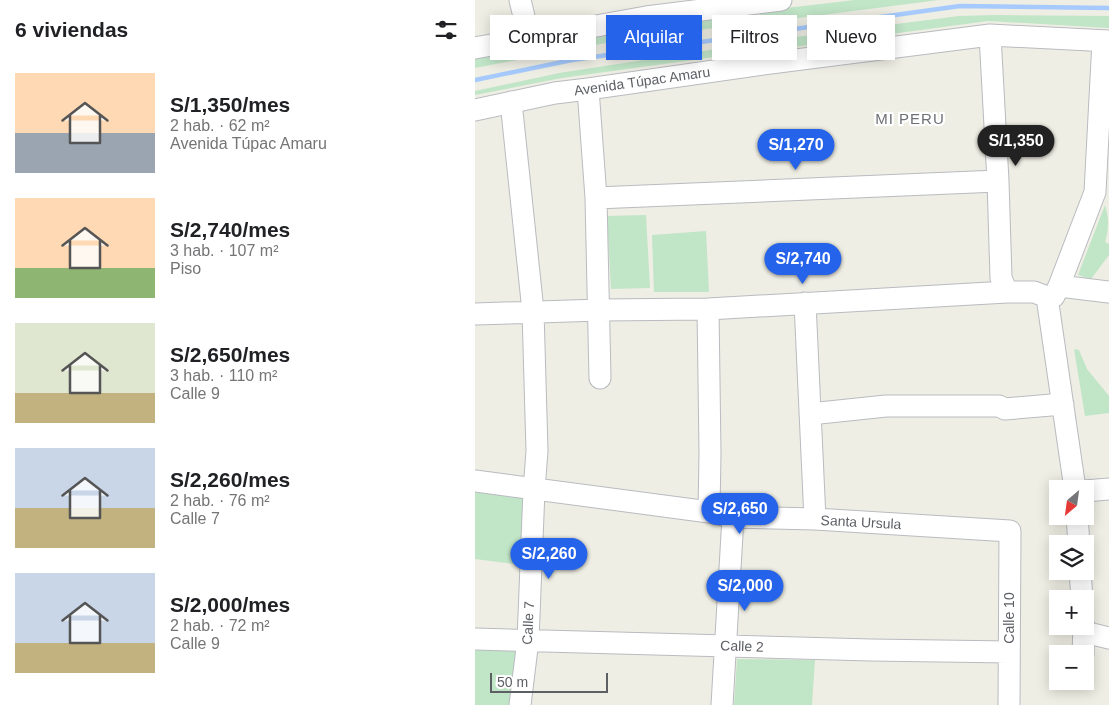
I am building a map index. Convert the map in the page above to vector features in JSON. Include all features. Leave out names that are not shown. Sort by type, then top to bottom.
[{"type":"street","points":[[520,0],[524,15]]},
{"type":"street","points":[[596,26],[751,2],[781,0]]},
{"type":"street","points":[[990,35],[1001,278],[1007,292]]},
{"type":"street","name":"Avenida Túpac Amaru","points":[[475,110],[587,89],[990,35],[1106,41]]},
{"type":"street","points":[[1074,480],[1063,404],[1053,291],[1095,192],[1106,41]]},
{"type":"street","points":[[475,48],[490,45]]},
{"type":"street","points":[[587,89],[596,198],[600,310],[600,378]]},
{"type":"street","name":"Calle 7","points":[[511,102],[533,312],[537,451],[528,640],[520,705]]},
{"type":"street","points":[[596,198],[998,181]]},
{"type":"street","points":[[475,314],[708,309],[1007,292],[1109,292]]},
{"type":"street","points":[[805,303],[815,519]]},
{"type":"street","points":[[708,309],[709,512]]},
{"type":"street","points":[[810,414],[886,406],[999,406],[1005,409],[1063,404]]},
{"type":"street","name":"Santa Ursula","points":[[475,481],[733,516],[1010,531]]},
{"type":"street","points":[[1094,490],[1109,489]]},
{"type":"street","points":[[722,705],[733,516]]},
{"type":"street","name":"Calle 10","points":[[1009,705],[1010,531]]},
{"type":"street","points":[[1094,633],[1109,638]]},
{"type":"street","name":"Calle 2","points":[[475,639],[1009,652]]},
{"type":"green space","points":[[855,0],[939,0],[822,15],[807,15],[807,17],[797,18],[797,15],[760,15],[760,11]]},
{"type":"green space","points":[[959,16],[1109,16],[1109,28],[988,21],[895,33],[895,24]]},
{"type":"green space","points":[[712,17],[712,28],[702,30],[702,19]]},
{"type":"green space","points":[[606,34],[606,43],[596,45],[596,36]]},
{"type":"green space","points":[[807,35],[807,45],[797,47],[797,37]]},
{"type":"green space","points":[[712,50],[712,57],[702,59],[702,51]]},
{"type":"green space","points":[[490,54],[490,60],[517,60],[475,68],[475,56]]},
{"type":"green space","points":[[644,60],[693,60],[562,78],[475,95],[475,91],[559,73]]},
{"type":"green space","points":[[1105,205],[1108,223],[1105,242],[1109,244],[1109,255],[1091,279],[1078,275]]},
{"type":"green space","points":[[646,215],[650,288],[611,289],[607,216]]},
{"type":"green space","points":[[706,231],[709,292],[654,292],[652,235]]},
{"type":"green space","points":[[1074,349],[1079,350],[1087,369],[1109,396],[1109,413],[1085,416]]},
{"type":"green space","points":[[475,489],[526,497],[523,565],[475,559]]},
{"type":"green space","points":[[475,650],[521,650],[514,705],[475,705]]},
{"type":"green space","points":[[737,659],[815,660],[812,705],[734,705]]},
{"type":"waterway","points":[[475,80],[572,60],[960,6],[1109,8]]},
{"type":"district","name":"MI PERU","points":[[910,119]]}]
